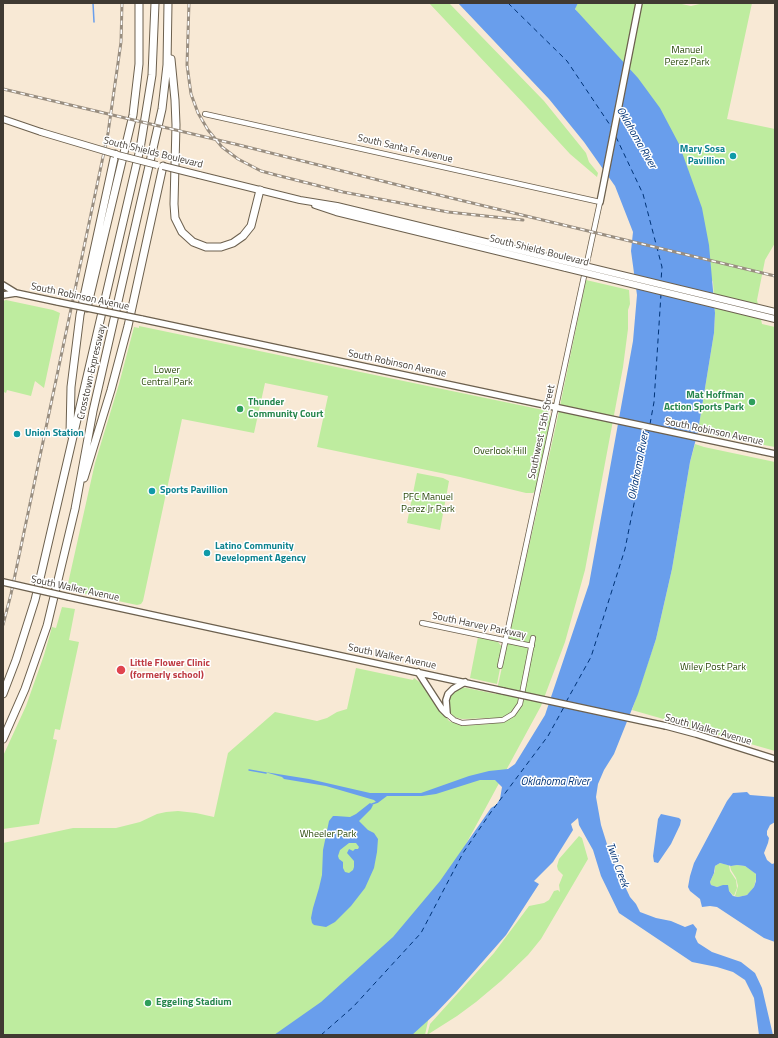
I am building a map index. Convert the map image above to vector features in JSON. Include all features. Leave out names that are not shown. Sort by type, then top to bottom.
[{"type":"highway","points":[[87,308],[133,115],[139,64],[139,3]]},
{"type":"highway","name":"Crosstown Expressway","points":[[3,694],[16,660],[35,600],[136,164],[146,117],[152,76],[154,3]]},
{"type":"highway","name":"Crosstown Expressway","points":[[3,739],[25,689],[47,626],[75,509],[93,411],[158,129],[165,83],[168,3]]},
{"type":"highway","points":[[168,33],[175,100],[176,125],[174,204],[175,218],[178,225],[187,237],[199,245],[214,248],[227,246],[238,240],[251,226],[260,190]]},
{"type":"highway","points":[[70,450],[71,387],[80,315],[117,154]]},
{"type":"highway","points":[[75,509],[113,383],[128,326],[163,166]]},
{"type":"main road","points":[[600,200],[639,3]]},
{"type":"main road","name":"South Shields Boulevard","points":[[3,119],[50,135],[117,154],[300,200],[336,212],[775,312]]},
{"type":"main road","name":"South Shields Boulevard","points":[[567,265],[775,319]]},
{"type":"main road","name":"South Robinson Avenue","points":[[3,286],[16,293],[775,454]]},
{"type":"main road","name":"South Robinson Avenue","points":[[3,295],[16,293]]},
{"type":"main road","name":"South Walker Avenue","points":[[3,582],[666,726],[696,734],[775,760]]},
{"type":"main road","points":[[418,672],[447,714]]},
{"type":"main road","points":[[447,714],[446,703],[448,694],[453,689],[465,682]]},
{"type":"street","name":"South Santa Fe Avenue","points":[[205,114],[600,200]]},
{"type":"street","name":"Southwest 15th Street","points":[[500,666],[600,200]]},
{"type":"street","name":"South Harvey Parkway","points":[[422,623],[532,646]]},
{"type":"street","points":[[447,714],[454,720],[462,722],[504,720],[513,714],[520,704],[534,638]]},
{"type":"green space","points":[[429,3],[449,3],[544,101],[586,153],[589,162],[598,173],[597,177],[570,154]]},
{"type":"green space","name":"Manuel Perez Park","points":[[578,3],[677,3],[691,6],[704,3],[752,3],[727,119],[775,129],[775,243],[765,260],[757,300],[762,324],[775,327],[775,447],[709,435],[698,431],[714,333],[715,313],[713,282],[575,8]]},
{"type":"green space","name":"Wheeler Park","points":[[586,280],[629,290],[630,304],[628,310],[628,329],[623,367],[585,570],[565,642],[541,706],[466,844],[425,1035],[3,1035],[3,843],[73,828],[116,828],[140,822],[157,814],[166,812],[178,811],[214,817],[228,753],[275,712],[317,721],[347,709],[356,668],[413,680],[414,678],[425,686],[449,721],[462,726],[489,724],[491,718],[462,719],[454,717],[447,708],[450,696],[462,687],[496,694],[556,425]]},
{"type":"green space","points":[[6,300],[53,310],[60,313],[44,388],[35,381],[31,396],[7,390],[6,393],[4,392],[3,396],[3,301]]},
{"type":"green space","name":"Lower Central Park","points":[[139,326],[548,411],[551,417],[536,490],[533,493],[526,493],[460,477],[317,447],[328,396],[265,383],[254,433],[182,419],[143,601],[141,604],[137,605],[71,591],[71,589],[67,588],[95,463],[119,384],[134,327],[139,328]]},
{"type":"green space","name":"Wiley Post Park","points":[[695,444],[775,462],[775,751],[632,710],[656,639],[672,569],[690,462]]},
{"type":"green space","name":"PFC Manuel Perez Jr Park","points":[[417,473],[443,478],[449,481],[440,530],[407,523]]},
{"type":"green space","points":[[62,607],[75,609],[69,640],[79,642],[60,730],[55,729],[53,739],[57,740],[39,824],[3,829],[3,756],[26,706],[52,627],[56,628]]},
{"type":"green space","points":[[478,637],[498,642],[504,648],[497,684],[470,678]]},
{"type":"green space","points":[[579,836],[582,838],[588,859],[541,939],[528,955],[501,981],[457,1016],[427,1035],[430,1024],[494,953],[529,906],[544,903],[549,900],[554,891],[558,890],[560,892],[559,885],[563,875],[558,870],[557,866],[559,859]]},
{"type":"green space","points":[[720,863],[729,865],[730,871],[736,880],[737,888],[734,896],[720,886],[717,887],[711,885],[710,882],[715,871],[715,866]]},
{"type":"green space","points":[[730,866],[745,866],[757,876],[754,887],[750,892],[747,895],[738,897],[735,896],[738,886],[736,878]]},
{"type":"water","name":"Oklahoma River","points":[[458,3],[578,3],[575,9],[638,78],[660,108],[679,144],[702,208],[709,245],[715,313],[714,333],[698,431],[690,462],[672,569],[656,639],[638,694],[614,754],[604,770],[598,784],[596,797],[601,825],[611,857],[630,897],[640,912],[656,918],[671,921],[685,927],[693,924],[697,929],[695,937],[698,943],[712,952],[741,962],[755,973],[762,988],[773,1035],[759,1035],[754,998],[745,980],[733,972],[692,962],[619,913],[601,876],[593,850],[579,825],[578,818],[571,824],[573,830],[553,862],[534,881],[539,884],[506,935],[456,992],[412,1035],[274,1035],[321,1002],[393,937],[440,881],[491,808],[496,805],[500,799],[502,787],[495,780],[480,780],[436,794],[422,796],[387,796],[379,802],[376,802],[374,800],[326,786],[284,779],[265,772],[309,779],[370,793],[421,793],[469,776],[489,771],[508,769],[515,764],[545,715],[589,584],[633,341],[637,295],[631,251],[633,232],[615,186],[584,142],[549,99]]},
{"type":"water","points":[[747,792],[750,795],[775,797],[775,822],[770,825],[767,831],[769,838],[764,853],[767,860],[772,864],[775,863],[775,942],[764,938],[717,907],[702,907],[700,899],[690,891],[688,887],[694,863],[727,801],[733,793]],"holes":[[[720,863],[731,866],[745,866],[756,874],[754,887],[747,895],[738,897],[733,896],[729,891],[728,885],[717,887],[711,885],[710,882],[715,866]]]},
{"type":"water","points":[[370,803],[373,805],[359,821],[368,830],[374,833],[378,839],[374,868],[365,888],[351,906],[335,922],[326,927],[314,925],[311,918],[322,875],[323,850],[329,821],[333,816],[350,817]],"holes":[[[349,843],[356,843],[359,847],[358,849],[353,851],[349,849],[347,853],[354,861],[353,870],[349,873],[345,872],[343,862],[338,856],[340,850]]]},
{"type":"water","points":[[661,814],[679,818],[681,820],[671,844],[658,863],[654,862],[653,856],[658,819]]},
{"type":"waterway","points":[[93,3],[94,22]]},
{"type":"waterway","points":[[249,770],[266,773]]},
{"type":"waterway","points":[[372,804],[378,802]]},
{"type":"ferry route","points":[[508,3],[567,61],[612,128]]},
{"type":"ferry route","points":[[616,137],[643,194],[662,267],[661,281]]},
{"type":"ferry route","points":[[650,424],[654,402],[661,294]]},
{"type":"ferry route","points":[[566,702],[591,657],[625,549],[649,429]]},
{"type":"ferry route","points":[[321,1035],[353,1007],[421,933],[463,853],[491,812],[548,736],[564,707]]},
{"type":"railway","points":[[3,625],[11,594],[108,133],[121,42],[122,3]]},
{"type":"railway","points":[[189,3],[187,65],[191,94],[198,113],[208,130],[222,147],[238,159],[261,171],[343,192],[448,212],[523,220]]},
{"type":"railway","points":[[3,89],[775,276]]},
{"type":"place","name":"Mary Sosa Pavillion","points":[[733,156]]},
{"type":"place","name":"Mat Hoffman Action Sports Park","points":[[752,402]]},
{"type":"place","name":"Thunder Community Court","points":[[240,409]]},
{"type":"place","name":"Union Station","points":[[17,434]]},
{"type":"place","name":"Sports Pavillion","points":[[152,491]]},
{"type":"place","name":"Latino Community Development Agency","points":[[207,553]]},
{"type":"place","name":"Little Flower Clinic (formerly school)","points":[[121,670]]},
{"type":"place","name":"Eggeling Stadium","points":[[148,1003]]},
{"type":"park label","name":"Overlook Hill","points":[[500,452]]},
{"type":"water label","name":"Twin Creek","points":[[617,865]]}]
